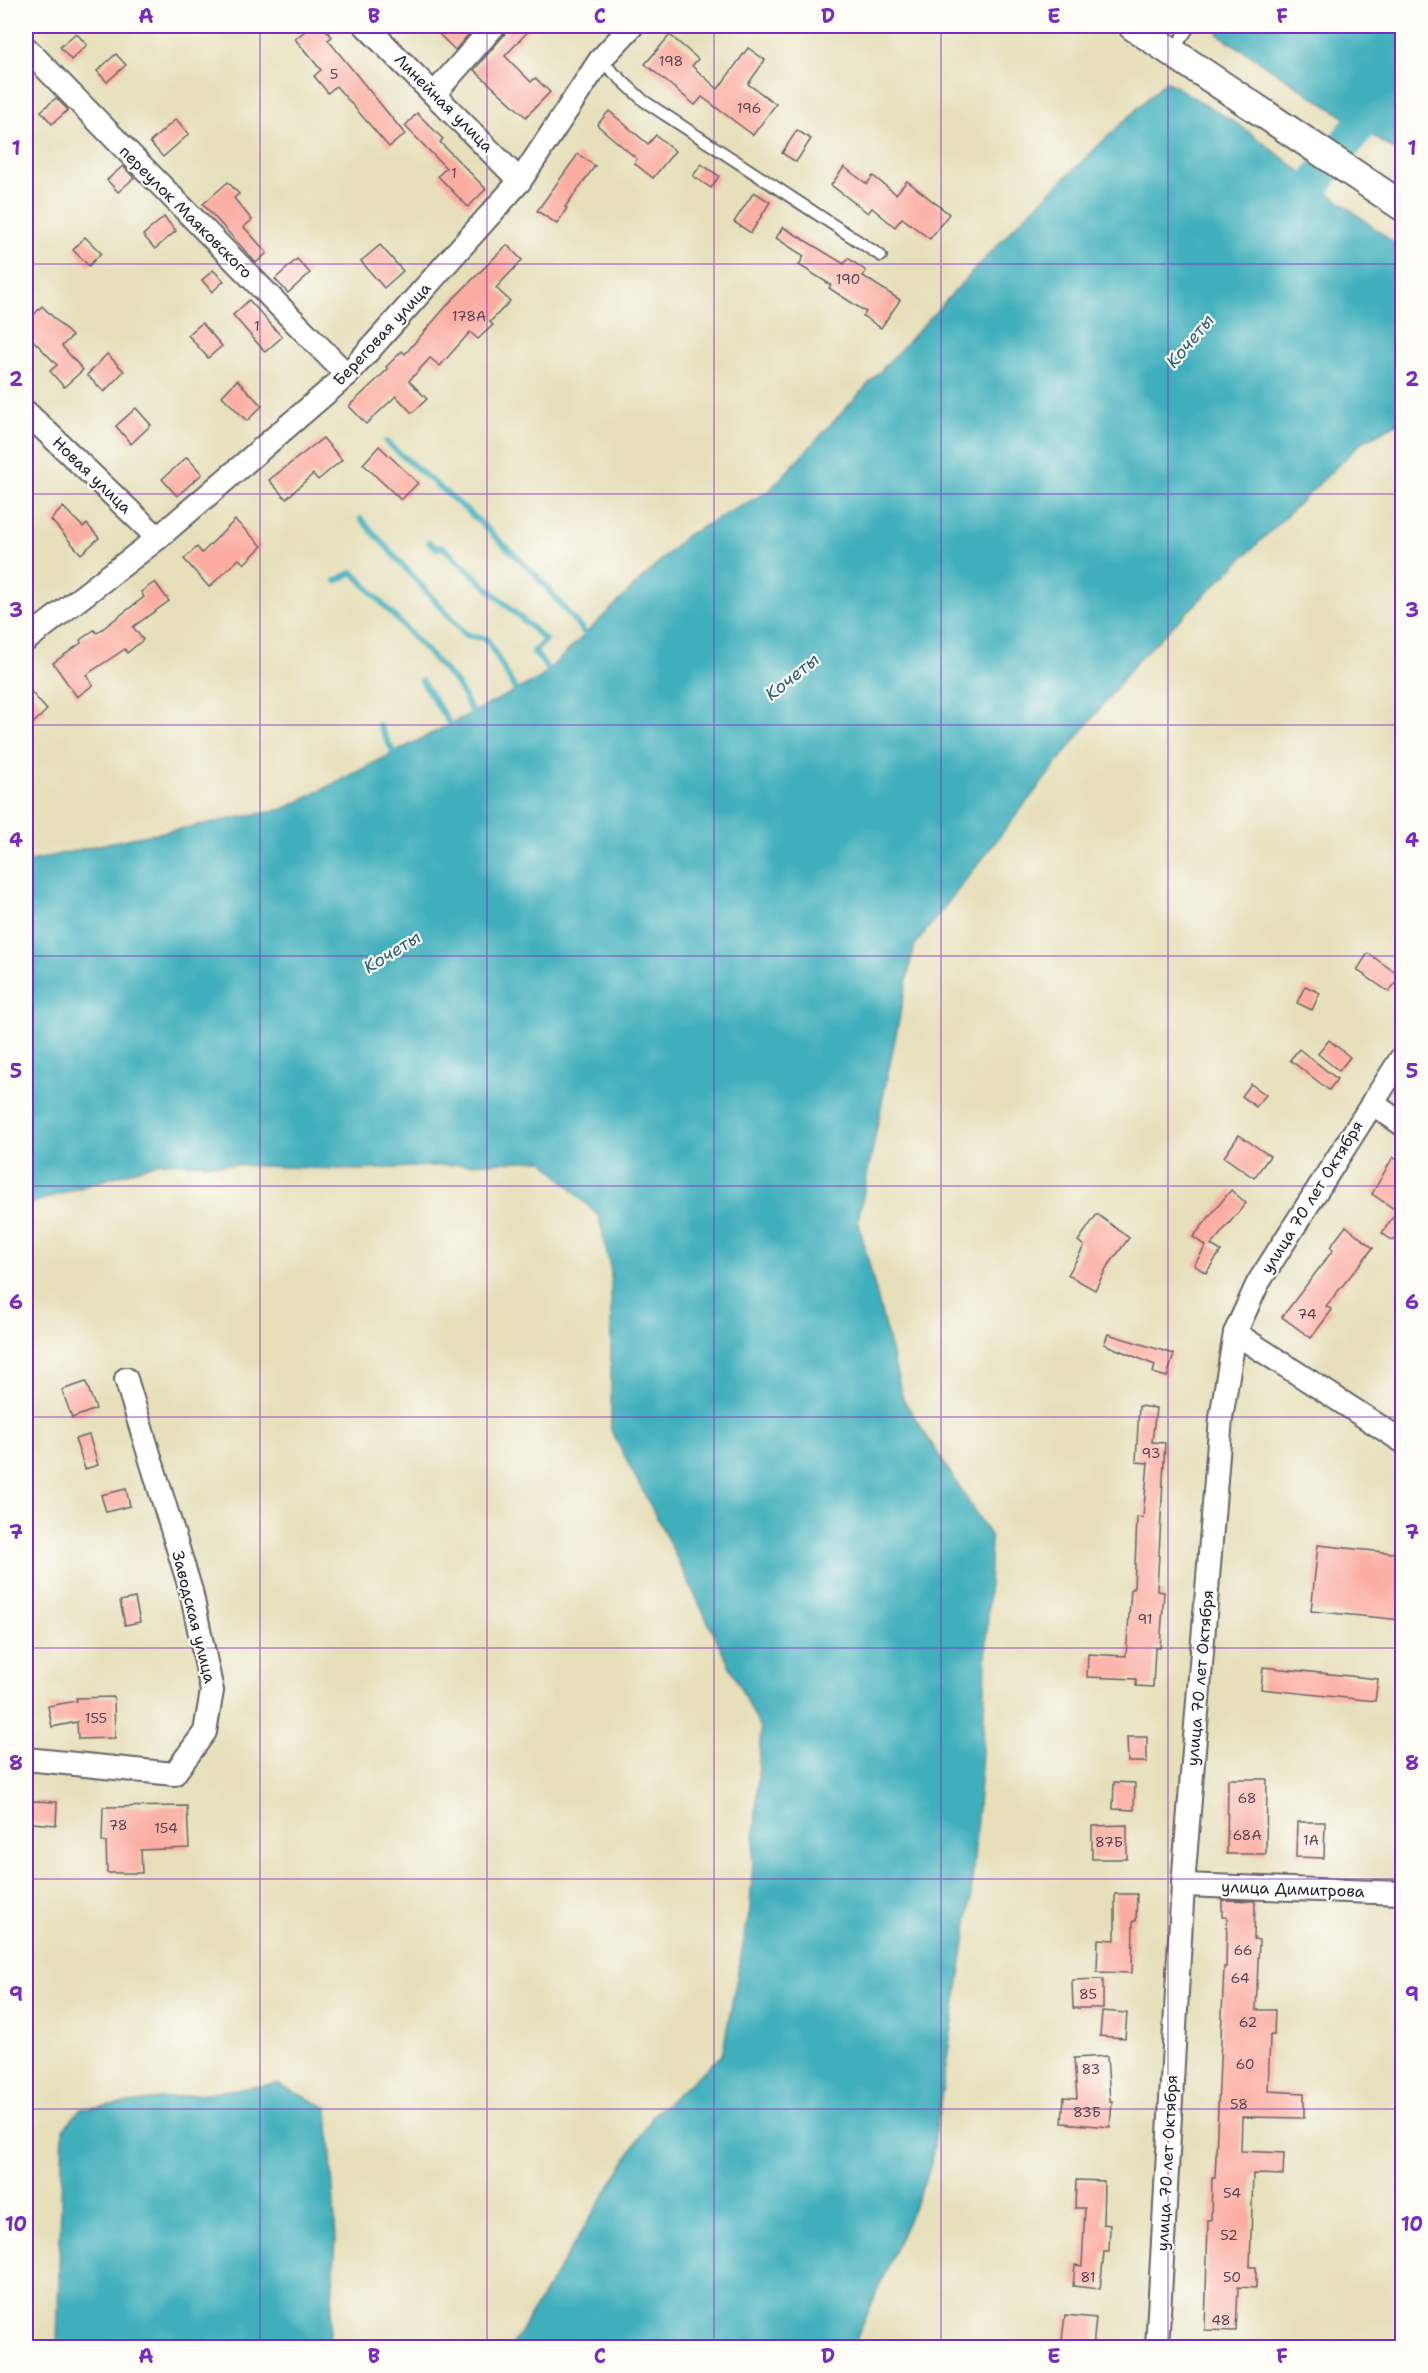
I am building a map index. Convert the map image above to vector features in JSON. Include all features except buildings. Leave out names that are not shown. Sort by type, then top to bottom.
[{"type":"street","name":"Линейная улица","points":[[366,26],[520,181]]},
{"type":"street","points":[[435,93],[494,26]]},
{"type":"street","name":"Береговая улица","points":[[26,640],[158,538],[347,375],[520,181],[600,60],[632,26]]},
{"type":"street","points":[[1133,26],[1402,206]]},
{"type":"street","name":"переулок Маяковского","points":[[26,48],[347,375]]},
{"type":"street","name":"Новая улица","points":[[26,412],[158,538]]},
{"type":"street","name":"улица 70 лет Октября","points":[[1157,2348],[1183,1885],[1221,1418],[1235,1333],[1258,1283],[1402,1057]]},
{"type":"street","points":[[1371,1103],[1402,1124]]},
{"type":"street","points":[[1235,1333],[1402,1441]]},
{"type":"street","name":"Заводская улица","points":[[26,1760],[174,1774],[205,1732],[212,1691],[190,1591],[126,1378]]},
{"type":"street","name":"улица Димитрова","points":[[1183,1885],[1402,1893]]},
{"type":"lane","points":[[1172,51],[1190,26]]},
{"type":"lane","points":[[600,60],[644,101],[881,256]]},
{"type":"water","points":[[1225,26],[1402,26],[1402,155],[1218,34]]},
{"type":"water","points":[[1166,81],[1241,126],[1402,249],[1402,421],[1362,442],[1137,661],[914,946],[858,1220],[903,1399],[991,1537],[983,1740],[970,1910],[930,2169],[853,2347],[511,2347],[654,2114],[722,2055],[750,1909],[761,1730],[611,1430],[611,1272],[599,1217],[543,1160],[359,1170],[161,1162],[26,1205],[26,862],[112,842],[284,809],[540,678],[687,535],[769,491],[1019,222]]},
{"type":"water","points":[[277,2084],[328,2108],[336,2239],[329,2347],[57,2347],[63,2129],[81,2109]]},
{"type":"waterway","name":"Кочеты","points":[[1286,220],[1402,71]]},
{"type":"waterway","points":[[386,442],[471,514],[535,574],[590,639]]},
{"type":"waterway","points":[[361,519],[466,635],[487,639],[519,696]]},
{"type":"waterway","points":[[429,542],[437,548],[443,547],[545,640],[534,652],[553,675]]},
{"type":"waterway","points":[[336,581],[353,572],[457,684],[476,719]]},
{"type":"waterway","points":[[422,681],[453,729]]},
{"type":"waterway","points":[[379,725],[396,757]]}]
